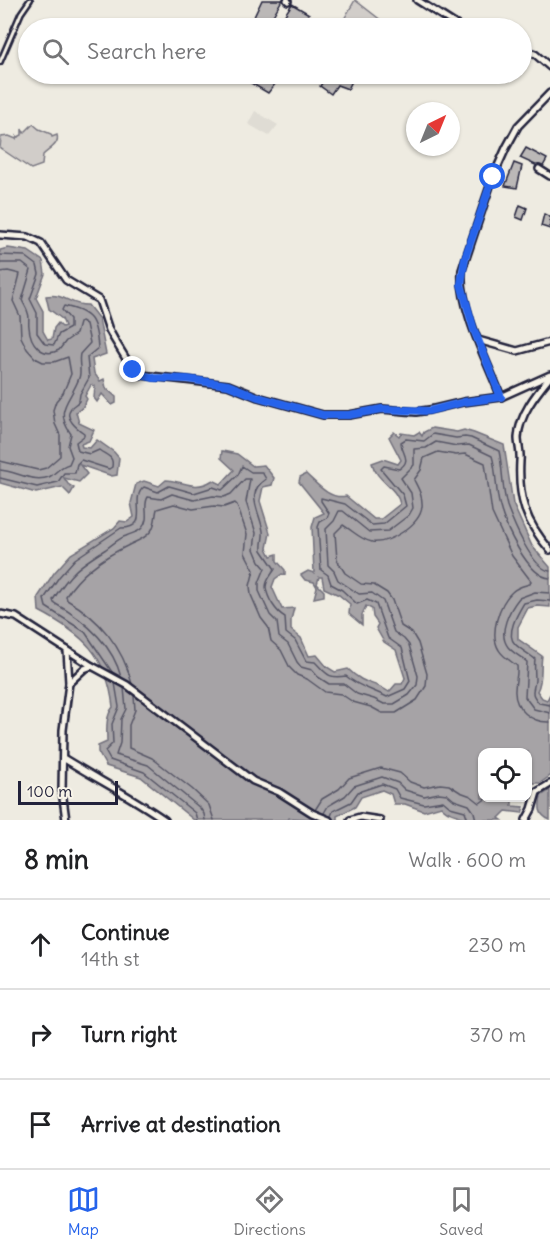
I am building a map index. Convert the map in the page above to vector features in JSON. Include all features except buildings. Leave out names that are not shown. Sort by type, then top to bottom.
[{"type":"street","points":[[417,0],[445,18]]},
{"type":"street","points":[[532,53],[550,67]]},
{"type":"street","points":[[501,397],[478,340],[461,284],[465,258],[493,177],[506,148],[518,126],[550,93]]},
{"type":"street","points":[[539,169],[550,176]]},
{"type":"street","points":[[0,235],[28,237],[42,243],[66,280],[99,300],[114,339],[131,367],[142,375],[228,385],[258,397],[323,415],[349,415],[382,409],[429,411],[464,402],[501,397],[550,376]]},
{"type":"street","points":[[478,340],[517,351],[550,342]]},
{"type":"street","points":[[550,376],[524,415],[518,436],[521,457],[519,481],[523,506],[541,540],[550,550]]},
{"type":"street","points":[[0,614],[16,617],[92,666],[127,685],[253,781],[279,792],[312,813],[329,820]]},
{"type":"street","points":[[66,820],[63,803],[63,730],[69,683],[67,650]]},
{"type":"street","points":[[69,683],[92,666]]},
{"type":"street","points":[[63,758],[99,781],[132,797],[165,820]]},
{"type":"street","points":[[526,820],[537,792],[550,784]]},
{"type":"street","points":[[350,820],[360,817],[380,820]]},
{"type":"lane","points":[[19,18],[30,0]]},
{"type":"lane","points":[[0,62],[18,20]]},
{"type":"shaded area","points":[[355,0],[378,18],[345,18]]},
{"type":"shaded area","points":[[255,111],[278,125],[269,136],[248,124]]},
{"type":"shaded area","points":[[33,124],[51,134],[52,137],[57,135],[58,138],[43,155],[42,165],[31,169],[0,148],[1,137],[9,136],[16,139],[17,136],[22,135],[22,129],[24,133]]},
{"type":"water","points":[[8,248],[28,251],[43,261],[45,274],[36,298],[43,311],[43,331],[48,340],[52,339],[54,328],[58,323],[62,327],[65,326],[62,319],[49,309],[46,296],[58,296],[77,304],[88,305],[99,319],[106,354],[92,359],[94,373],[100,381],[104,379],[106,388],[116,397],[116,403],[112,405],[102,394],[97,402],[94,398],[95,386],[91,385],[85,396],[87,399],[85,404],[76,412],[79,423],[94,430],[89,441],[81,444],[82,447],[90,448],[97,440],[114,452],[119,458],[117,475],[112,476],[80,465],[87,474],[79,482],[64,478],[74,488],[70,495],[62,487],[36,493],[0,483],[0,250]]},
{"type":"water","points":[[432,428],[457,432],[464,430],[504,445],[513,504],[532,546],[550,567],[550,607],[528,608],[518,627],[518,639],[542,656],[541,679],[537,691],[542,698],[547,700],[550,694],[550,776],[540,783],[532,783],[532,748],[478,748],[478,802],[512,802],[512,806],[524,807],[522,813],[506,811],[499,818],[502,820],[465,820],[447,812],[441,806],[424,811],[405,804],[394,804],[391,794],[382,790],[361,797],[355,807],[337,816],[337,820],[289,818],[288,820],[194,820],[141,777],[106,766],[98,752],[98,746],[107,742],[108,719],[113,707],[105,673],[99,660],[80,638],[39,611],[38,597],[54,573],[71,554],[114,528],[120,521],[127,522],[134,517],[131,503],[136,484],[144,481],[159,486],[166,480],[195,486],[213,480],[221,484],[234,470],[221,458],[222,451],[237,454],[253,466],[264,465],[274,478],[272,485],[263,487],[260,501],[270,533],[267,548],[271,556],[277,554],[277,561],[285,570],[285,575],[282,574],[275,579],[272,587],[282,609],[294,608],[291,630],[301,638],[309,656],[317,655],[327,667],[335,672],[348,669],[364,681],[389,692],[396,684],[402,684],[405,678],[396,650],[384,642],[376,628],[378,624],[373,617],[372,609],[366,606],[362,615],[362,625],[349,614],[350,604],[339,595],[324,588],[322,577],[319,577],[317,584],[324,591],[324,596],[314,598],[317,587],[314,582],[305,580],[301,575],[308,571],[314,573],[312,527],[315,517],[324,513],[299,482],[300,477],[306,474],[329,493],[340,497],[346,496],[374,519],[381,519],[400,504],[395,493],[378,475],[372,463],[383,459],[398,464],[401,460],[389,437],[394,432],[399,436],[401,433],[414,435],[419,432],[422,436],[424,432]]},
{"type":"water","points":[[550,790],[550,820],[543,816],[540,807],[541,796]]},
{"type":"route","points":[[133,370],[154,378],[187,379],[228,385],[258,397],[323,415],[349,415],[382,409],[429,411],[464,402],[501,397],[474,330],[461,284],[465,258],[493,177]]}]
